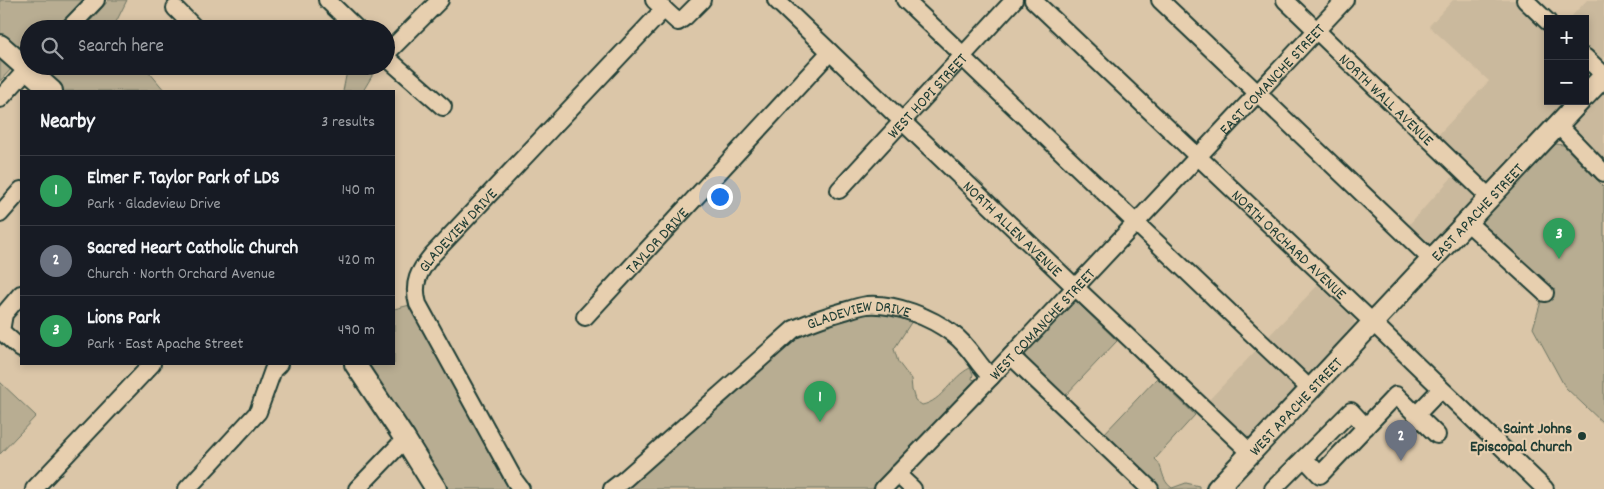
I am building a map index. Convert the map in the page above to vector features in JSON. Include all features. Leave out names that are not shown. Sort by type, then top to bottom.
[{"type":"main road","points":[[0,45],[20,61]]},
{"type":"main road","points":[[35,75],[51,90]]},
{"type":"main road","points":[[1589,92],[1604,75]]},
{"type":"main road","name":"EAST APACHE STREET","points":[[1373,322],[1576,105]]},
{"type":"main road","name":"WEST APACHE STREET","points":[[1217,489],[1373,322]]},
{"type":"main road","points":[[356,365],[405,438],[436,489]]},
{"type":"street","points":[[77,20],[96,0]]},
{"type":"street","points":[[327,0],[348,20]]},
{"type":"street","points":[[395,47],[440,0]]},
{"type":"street","points":[[659,4],[678,22],[685,18],[702,0]]},
{"type":"street","name":"NORTH ALLEN AVENUE","points":[[776,0],[1251,453]]},
{"type":"street","points":[[905,0],[1310,389]]},
{"type":"street","name":"WEST HOPI STREET","points":[[839,190],[1014,0]]},
{"type":"street","name":"NORTH ORCHARD AVENUE","points":[[1033,0],[1373,322],[1544,489]]},
{"type":"street","points":[[1160,0],[1432,260]]},
{"type":"street","name":"NORTH WALL AVENUE","points":[[1285,0],[1490,198]]},
{"type":"street","name":"EAST COMANCHE STREET","points":[[1198,156],[1345,0]]},
{"type":"street","points":[[1525,0],[1544,18]]},
{"type":"street","points":[[174,3],[188,20]]},
{"type":"street","name":"GLADEVIEW DRIVE","points":[[521,489],[418,304],[415,284],[418,275],[432,255],[659,4]]},
{"type":"street","name":"TAYLOR DRIVE","points":[[585,316],[830,52]]},
{"type":"street","points":[[1588,60],[1604,75]]},
{"type":"street","points":[[395,64],[443,107]]},
{"type":"street","points":[[0,99],[22,75]]},
{"type":"street","points":[[1558,125],[1604,173]]},
{"type":"street","name":"WEST COMANCHE STREET","points":[[883,489],[1011,356],[1198,156]]},
{"type":"street","points":[[0,214],[20,191]]},
{"type":"street","points":[[1467,222],[1545,293]]},
{"type":"street","points":[[20,295],[4,314],[1,331],[20,348]]},
{"type":"street","name":"GLADEVIEW DRIVE","points":[[612,489],[626,479],[794,329],[826,316],[867,305],[900,308],[954,334],[969,350],[982,369],[991,377]]},
{"type":"street","points":[[1011,356],[1150,489]]},
{"type":"street","points":[[34,489],[151,365]]},
{"type":"street","points":[[188,489],[258,412],[273,370],[278,365]]},
{"type":"street","points":[[1417,414],[1441,389]]},
{"type":"street","points":[[1304,458],[1320,475],[1396,395],[1436,435]]},
{"type":"street","points":[[1273,489],[1351,411],[1366,426]]},
{"type":"street","points":[[357,489],[405,438]]},
{"type":"street","points":[[897,474],[913,489]]},
{"type":"shaded area","points":[[0,0],[85,0],[67,20],[20,20],[20,53],[0,36]]},
{"type":"shaded area","points":[[109,0],[127,0],[117,20],[91,20]]},
{"type":"shaded area","points":[[1453,0],[1518,0],[1544,24],[1544,105],[1562,105],[1489,182],[1438,135],[1489,81],[1429,26]]},
{"type":"shaded area","points":[[1587,0],[1604,0],[1604,60],[1600,65],[1589,55],[1589,15],[1573,15]]},
{"type":"shaded area","points":[[0,55],[12,68],[0,81]]},
{"type":"shaded area","points":[[47,75],[152,75],[164,90],[60,90]]},
{"type":"shaded area","points":[[346,75],[372,75],[364,90],[343,90]]},
{"type":"shaded area","points":[[1604,91],[1604,159],[1574,126],[1576,120]]},
{"type":"shaded area","points":[[1556,144],[1563,145],[1604,187],[1604,424],[1565,387],[1533,328],[1542,298],[1478,225]]},
{"type":"shaded area","points":[[1453,176],[1474,195],[1474,198],[1427,250],[1405,229]]},
{"type":"shaded area","points":[[1318,285],[1353,318],[1355,324],[1306,378],[1265,340]]},
{"type":"shaded area","points":[[1073,301],[1077,302],[1117,341],[1063,398],[1025,360],[1025,354]]},
{"type":"shaded area","points":[[410,305],[504,481],[511,489],[443,489],[364,365],[395,365],[395,309]]},
{"type":"shaded area","points":[[863,314],[897,314],[912,321],[894,349],[898,362],[911,379],[915,400],[922,405],[936,399],[957,377],[970,368],[973,374],[972,379],[975,380],[872,489],[620,489],[796,337],[817,326],[839,319]]},
{"type":"shaded area","points":[[1260,346],[1300,385],[1252,437],[1247,438],[1208,401]]},
{"type":"shaded area","points":[[1157,378],[1195,415],[1155,459],[1160,465],[1168,485],[1172,488],[1186,483],[1199,486],[1199,489],[1157,489],[1102,436]]},
{"type":"shaded area","points":[[0,382],[36,416],[0,454]]},
{"type":"place","name":"Lions Park","points":[[1559,259]]},
{"type":"place","name":"Elmer F. Taylor Park of LDS","points":[[820,422]]},
{"type":"place","name":"Saint Johns Episcopal Church","points":[[1582,436]]},
{"type":"place","name":"Sacred Heart Catholic Church","points":[[1401,461]]}]
